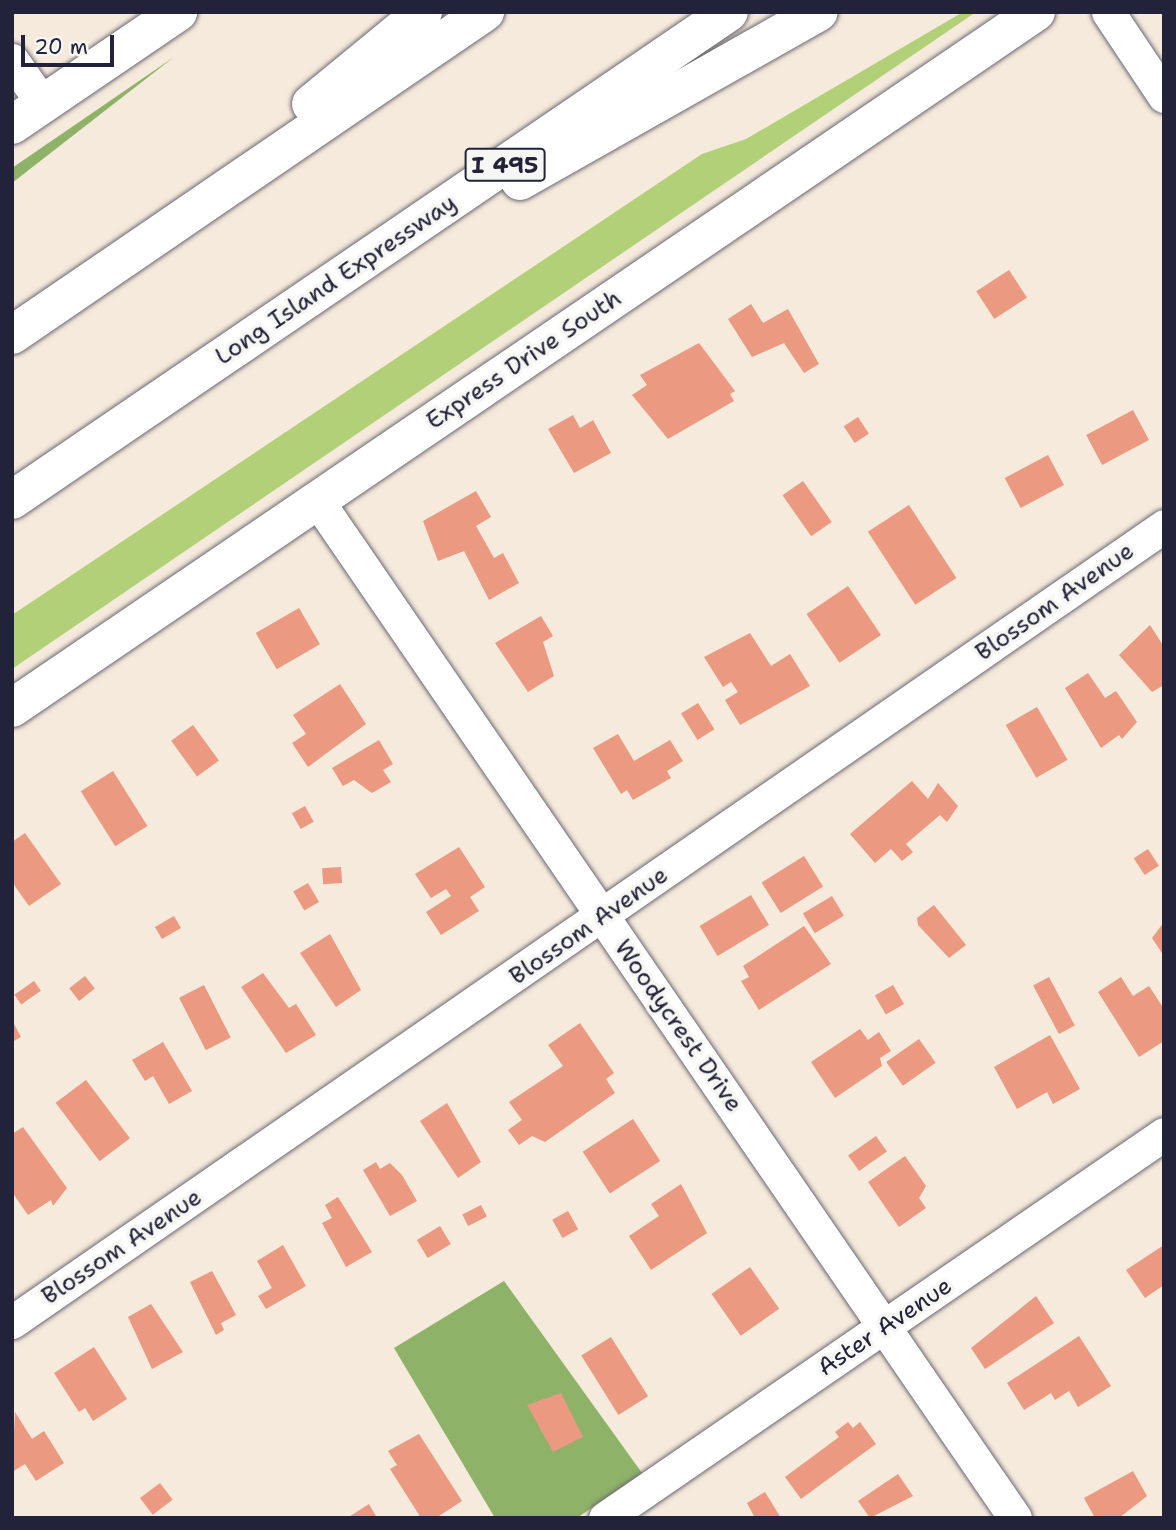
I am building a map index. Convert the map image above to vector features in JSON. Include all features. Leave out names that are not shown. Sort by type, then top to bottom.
[{"type":"main road","points":[[27,114],[178,12]]},
{"type":"main road","points":[[104,272],[424,12]]},
{"type":"main road","points":[[12,335],[485,12]]},
{"type":"main road","name":"Long Island Expressway","points":[[12,500],[729,12]]},
{"type":"main road","points":[[281,317],[819,12]]},
{"type":"main road","name":"Express Drive South","points":[[12,708],[1036,12]]},
{"type":"street","points":[[1108,12],[1164,96]]},
{"type":"street","points":[[12,60],[27,114]]},
{"type":"street","name":"Woodycrest Drive","points":[[317,500],[1015,1518]]},
{"type":"street","name":"Blossom Avenue","points":[[12,1322],[603,917],[1164,526]]},
{"type":"street","name":"Aster Avenue","points":[[605,1518],[1164,1134]]},
{"type":"green space","points":[[963,12],[976,12],[12,669],[12,615],[702,154],[746,139]]},
{"type":"green space","points":[[174,57],[12,183],[12,168]]},
{"type":"green space","points":[[504,1281],[642,1473],[577,1518],[495,1518],[394,1348]]},
{"type":"building","points":[[1009,270],[1027,298],[994,319],[976,291]]},
{"type":"building","points":[[751,304],[763,323],[788,309],[819,364],[804,373],[784,343],[752,357],[728,319]]},
{"type":"building","points":[[699,343],[735,391],[730,394],[734,401],[668,439],[632,395],[647,385],[640,375]]},
{"type":"building","points":[[1133,410],[1149,440],[1102,465],[1086,435]]},
{"type":"building","points":[[573,415],[580,428],[593,420],[611,453],[574,473],[548,429]]},
{"type":"building","points":[[858,417],[869,434],[855,443],[844,426]]},
{"type":"building","points":[[1048,455],[1064,485],[1021,508],[1005,478]]},
{"type":"building","points":[[803,481],[832,522],[811,536],[783,495]]},
{"type":"building","points":[[476,491],[491,517],[476,526],[494,558],[503,553],[519,583],[489,600],[464,551],[438,561],[423,521]]},
{"type":"building","points":[[909,505],[956,578],[915,605],[868,532]]},
{"type":"building","points":[[848,586],[881,635],[840,663],[807,614]]},
{"type":"building","points":[[299,608],[320,644],[277,669],[256,633]]},
{"type":"building","points":[[541,616],[553,636],[543,642],[554,676],[528,692],[495,643]]},
{"type":"building","points":[[1150,625],[1164,647],[1164,685],[1152,692],[1119,655]]},
{"type":"building","points":[[750,633],[771,666],[790,654],[810,686],[740,725],[725,700],[738,692],[731,682],[723,687],[704,657]]},
{"type":"building","points":[[1088,673],[1105,698],[1116,691],[1137,722],[1122,739],[1119,735],[1101,748],[1065,688]]},
{"type":"building","points":[[340,684],[366,724],[308,767],[292,743],[306,734],[293,715]]},
{"type":"building","points":[[698,703],[714,729],[697,740],[681,714]]},
{"type":"building","points":[[1037,707],[1068,760],[1036,778],[1006,725]]},
{"type":"building","points":[[193,725],[219,761],[197,776],[171,741]]},
{"type":"building","points":[[618,734],[634,761],[670,740],[683,761],[667,771],[671,778],[633,800],[627,790],[621,794],[593,748]]},
{"type":"building","points":[[379,740],[393,764],[383,770],[391,782],[372,793],[354,780],[343,786],[332,768]]},
{"type":"building","points":[[113,771],[147,826],[115,846],[81,791]]},
{"type":"building","points":[[912,781],[928,799],[938,783],[958,806],[947,822],[940,815],[906,844],[913,852],[902,861],[891,849],[875,863],[850,834]]},
{"type":"building","points":[[305,806],[314,822],[301,829],[292,813]]},
{"type":"building","points":[[25,833],[61,884],[29,906],[12,882],[12,842]]},
{"type":"building","points":[[459,847],[485,887],[470,897],[479,911],[441,935],[426,912],[451,896],[446,889],[431,898],[415,874]]},
{"type":"building","points":[[1148,849],[1159,866],[1145,875],[1134,858]]},
{"type":"building","points":[[804,856],[823,887],[781,913],[762,882]]},
{"type":"building","points":[[341,867],[342,883],[323,884],[322,868]]},
{"type":"building","points":[[308,883],[319,902],[304,911],[293,892]]},
{"type":"building","points":[[751,895],[769,925],[718,956],[700,926]]},
{"type":"building","points":[[832,896],[844,916],[815,933],[803,914]]},
{"type":"building","points":[[934,905],[966,945],[949,958],[918,925],[917,918]]},
{"type":"building","points":[[174,916],[181,928],[162,939],[155,927]]},
{"type":"building","points":[[1164,922],[1164,956],[1152,938]]},
{"type":"building","points":[[804,926],[831,964],[759,1010],[741,981],[749,977],[743,966]]},
{"type":"building","points":[[330,934],[361,990],[336,1007],[300,953]]},
{"type":"building","points":[[263,973],[289,1008],[296,1004],[316,1035],[286,1053],[241,987]]},
{"type":"building","points":[[85,976],[95,989],[79,1001],[69,988]]},
{"type":"building","points":[[1049,977],[1075,1026],[1059,1034],[1033,985]]},
{"type":"building","points":[[1121,977],[1133,996],[1149,986],[1164,1009],[1164,1041],[1139,1057],[1098,992]]},
{"type":"building","points":[[34,981],[41,991],[21,1005],[14,995]]},
{"type":"building","points":[[204,985],[231,1038],[206,1050],[179,998]]},
{"type":"building","points":[[893,985],[904,1004],[886,1015],[875,996]]},
{"type":"building","points":[[580,1023],[614,1073],[606,1079],[615,1093],[545,1142],[532,1136],[519,1145],[508,1130],[522,1120],[509,1102],[563,1066],[548,1045]]},
{"type":"building","points":[[14,1024],[21,1037],[12,1042],[12,1025]]},
{"type":"building","points":[[860,1029],[868,1040],[879,1032],[891,1051],[880,1058],[882,1066],[835,1098],[811,1062]]},
{"type":"building","points":[[1050,1035],[1080,1089],[1053,1104],[1047,1092],[1017,1109],[994,1067]]},
{"type":"building","points":[[919,1039],[936,1063],[903,1086],[886,1062]]},
{"type":"building","points":[[163,1042],[192,1091],[169,1104],[153,1076],[145,1081],[132,1060]]},
{"type":"building","points":[[86,1080],[130,1138],[100,1161],[56,1103]]},
{"type":"building","points":[[447,1103],[481,1162],[458,1178],[420,1121]]},
{"type":"building","points":[[633,1119],[660,1161],[610,1194],[583,1152]]},
{"type":"building","points":[[23,1127],[67,1188],[53,1206],[51,1200],[28,1215],[12,1192],[12,1134]]},
{"type":"building","points":[[876,1136],[887,1152],[859,1171],[848,1156]]},
{"type":"building","points":[[905,1156],[926,1186],[919,1198],[926,1208],[899,1227],[868,1182]]},
{"type":"building","points":[[376,1162],[380,1169],[390,1163],[402,1175],[417,1201],[390,1216],[363,1170]]},
{"type":"building","points":[[681,1184],[707,1233],[651,1270],[629,1236],[659,1216],[651,1204]]},
{"type":"building","points":[[338,1197],[372,1252],[346,1267],[322,1223],[332,1218],[325,1205]]},
{"type":"building","points":[[481,1205],[487,1217],[468,1226],[462,1215]]},
{"type":"building","points":[[568,1211],[578,1229],[562,1238],[552,1220]]},
{"type":"building","points":[[440,1226],[451,1244],[428,1258],[417,1240]]},
{"type":"building","points":[[283,1245],[306,1286],[266,1309],[258,1296],[272,1288],[257,1261]]},
{"type":"building","points":[[1164,1245],[1164,1285],[1145,1298],[1126,1270]]},
{"type":"building","points":[[750,1267],[779,1309],[741,1336],[711,1294]]},
{"type":"building","points":[[212,1271],[236,1315],[221,1323],[224,1330],[216,1335],[190,1282]]},
{"type":"building","points":[[1036,1296],[1054,1323],[985,1369],[971,1348]]},
{"type":"building","points":[[151,1304],[183,1352],[152,1369],[128,1317]]},
{"type":"building","points":[[1079,1336],[1111,1386],[1078,1407],[1069,1391],[1055,1400],[1051,1393],[1024,1410],[1007,1383]]},
{"type":"building","points":[[611,1337],[648,1396],[618,1415],[581,1356]]},
{"type":"building","points":[[94,1347],[127,1399],[93,1421],[85,1408],[79,1412],[54,1373]]},
{"type":"building","points":[[561,1393],[583,1437],[553,1452],[527,1405]]},
{"type":"building","points":[[15,1412],[32,1439],[44,1431],[64,1463],[36,1481],[25,1464],[12,1472]]},
{"type":"building","points":[[848,1422],[853,1428],[860,1422],[876,1444],[801,1499],[785,1477],[839,1437],[835,1432]]},
{"type":"building","points":[[419,1434],[462,1501],[436,1518],[421,1518],[390,1469],[397,1465],[388,1451]]},
{"type":"building","points":[[1133,1471],[1147,1496],[1119,1518],[1095,1518],[1084,1498]]},
{"type":"building","points":[[898,1474],[913,1496],[870,1518],[858,1501]]},
{"type":"building","points":[[160,1483],[173,1500],[153,1515],[140,1498]]},
{"type":"building","points":[[765,1492],[781,1518],[755,1518],[747,1503]]},
{"type":"building","points":[[369,1504],[377,1518],[347,1518]]}]
